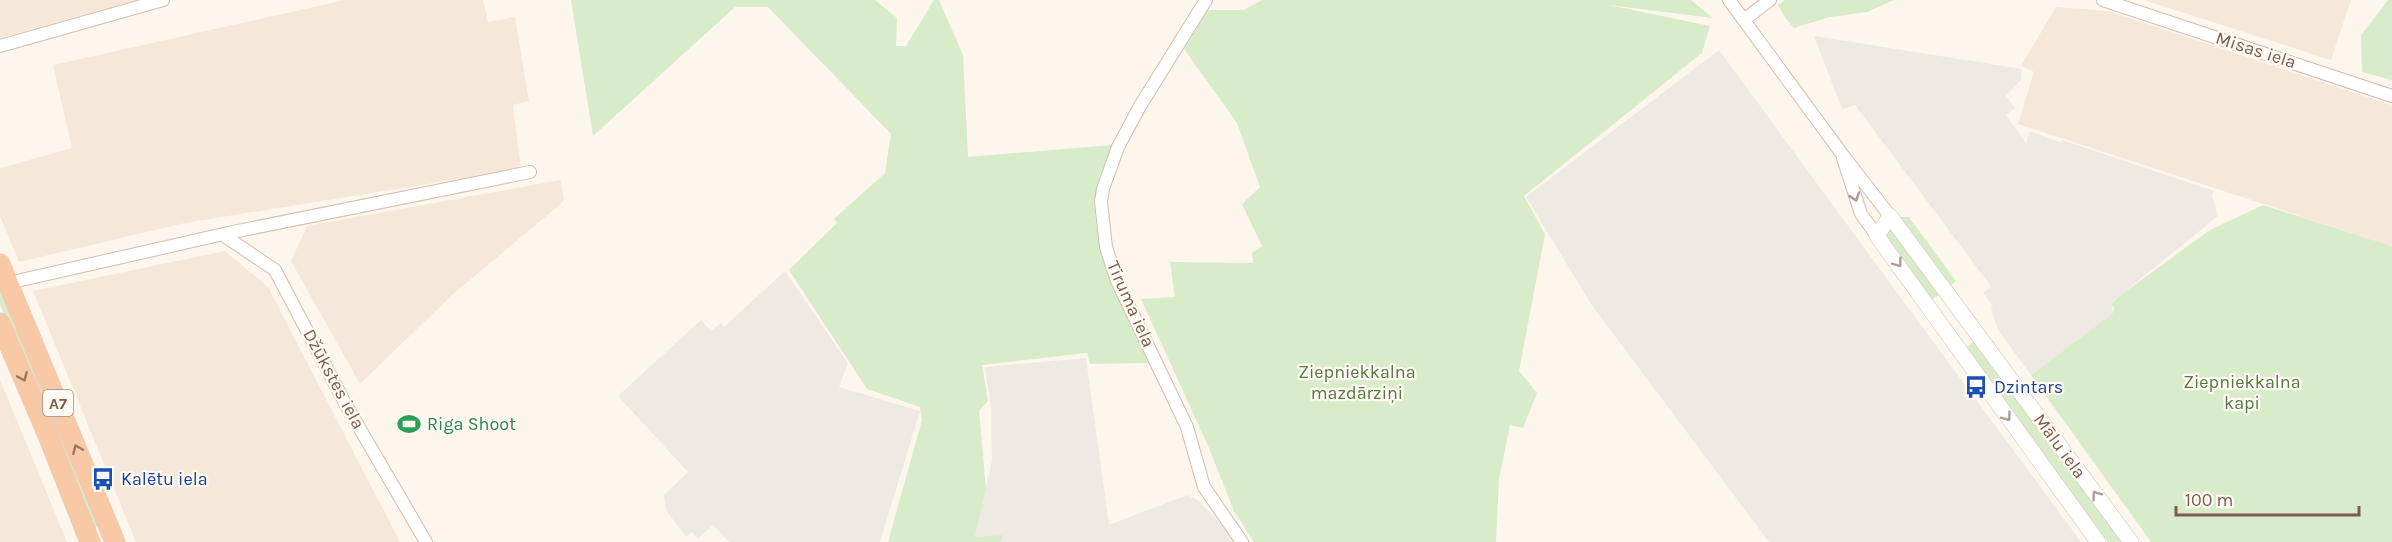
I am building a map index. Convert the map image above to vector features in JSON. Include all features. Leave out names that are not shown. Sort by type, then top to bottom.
[{"type":"highway","name":"A7","points":[[0,264],[115,542]]},
{"type":"highway","name":"A7","points":[[0,323],[90,542]]},
{"type":"street","points":[[0,46],[163,0]]},
{"type":"street","name":"Tīruma iela","points":[[1206,0],[1140,106],[1118,147],[1103,189],[1101,202],[1106,247],[1117,281],[1187,427],[1204,487],[1242,542]]},
{"type":"street","name":"Mālu iela","points":[[1730,0],[2131,542]]},
{"type":"street","points":[[1745,19],[1770,0]]},
{"type":"street","name":"Misas iela","points":[[2103,0],[2392,96]]},
{"type":"street","name":"Mālu iela","points":[[1842,154],[1861,214],[2098,542]]},
{"type":"street","points":[[8,283],[223,235],[530,172]]},
{"type":"street","points":[[1876,236],[1890,216]]},
{"type":"street","name":"Džūkstes iela","points":[[223,235],[275,270],[346,405],[426,542]]},
{"type":"street","points":[[1948,335],[1968,320]]},
{"type":"shaded area","points":[[0,0],[137,0],[0,38]]},
{"type":"shaded area","points":[[345,0],[483,0],[488,22],[515,17],[529,101],[513,105],[521,169],[185,223],[19,262],[0,216],[0,168],[72,148],[53,65]]},
{"type":"shaded area","points":[[2144,0],[2351,0],[2331,60]]},
{"type":"shaded area","points":[[2056,7],[2108,11],[2392,105],[2392,246],[2018,124],[2034,72],[2021,66]]},
{"type":"shaded area","points":[[1814,36],[2022,69],[2021,80],[2006,96],[2015,108],[2006,115],[2026,143],[2030,131],[2214,191],[2212,196],[2218,216],[2111,303],[2113,313],[2031,375],[1998,330],[1991,308],[1993,306],[1983,293],[1991,287],[1990,285],[1855,105],[1842,109]]},
{"type":"shaded area","name":"Dzintars","points":[[1719,50],[2081,542],[1769,542],[1591,304],[1526,197]]},
{"type":"shaded area","points":[[561,180],[564,201],[451,296],[360,384],[291,261],[307,226]]},
{"type":"shaded area","points":[[225,251],[268,287],[400,542],[136,542],[33,291]]},
{"type":"shaded area","points":[[785,271],[848,363],[839,387],[920,411],[880,542],[729,542],[713,525],[698,539],[692,532],[686,537],[666,510],[664,495],[688,472],[618,396],[701,320],[711,331],[721,323],[724,327]]},
{"type":"shaded area","points":[[1086,358],[1109,525],[1187,495],[1198,500],[1221,524],[1233,542],[1000,542],[1002,536],[975,537],[992,460],[991,408],[985,367]]},
{"type":"shaded area","points":[[0,380],[3,387],[67,542],[0,542]]},
{"type":"green space","points":[[571,0],[875,0],[897,18],[896,46],[906,46],[934,0],[939,0],[963,55],[968,157],[1113,145],[1100,175],[1096,193],[1095,215],[1098,237],[1121,303],[1152,363],[1090,364],[1087,353],[982,365],[988,401],[979,411],[986,489],[975,537],[1003,535],[1000,542],[888,542],[922,420],[920,407],[867,389],[789,270],[837,223],[834,219],[885,173],[891,134],[768,7],[735,7],[593,136]]},
{"type":"green space","name":"Ziepniekkalna mazdārziņi","points":[[1262,0],[1691,0],[1713,18],[1609,5],[1710,26],[1702,53],[1524,196],[1545,234],[1519,371],[1537,393],[1523,428],[1510,425],[1499,479],[1496,542],[1254,542],[1234,511],[1209,448],[1141,299],[1175,297],[1170,262],[1253,263],[1252,253],[1262,246],[1242,204],[1260,187],[1237,123],[1184,49],[1208,10],[1244,10]]},
{"type":"green space","points":[[1785,0],[1894,0],[1867,12],[1830,17],[1794,28],[1778,5]]},
{"type":"green space","points":[[2388,0],[2392,0],[2392,80],[2362,72],[2361,35]]},
{"type":"green space","name":"Ziepniekkalna kapi","points":[[2263,205],[2392,246],[2392,542],[2151,542],[2031,375],[2113,313],[2114,307],[2111,304],[2122,294],[2210,230]]},
{"type":"green space","points":[[1909,217],[1956,281],[1950,286],[1900,219]]},
{"type":"green space","points":[[1888,230],[1891,230],[1940,294],[1930,301],[1886,240]]},
{"type":"green space","points":[[0,284],[99,526],[92,529],[0,305]]},
{"type":"green space","points":[[1974,341],[2122,542],[2108,542],[1966,348]]},
{"type":"place","name":"Dzintars","points":[[1976,387]]},
{"type":"place","name":"Riga Shoot","points":[[409,424]]},
{"type":"place","name":"Kalētu iela","points":[[103,479]]}]
